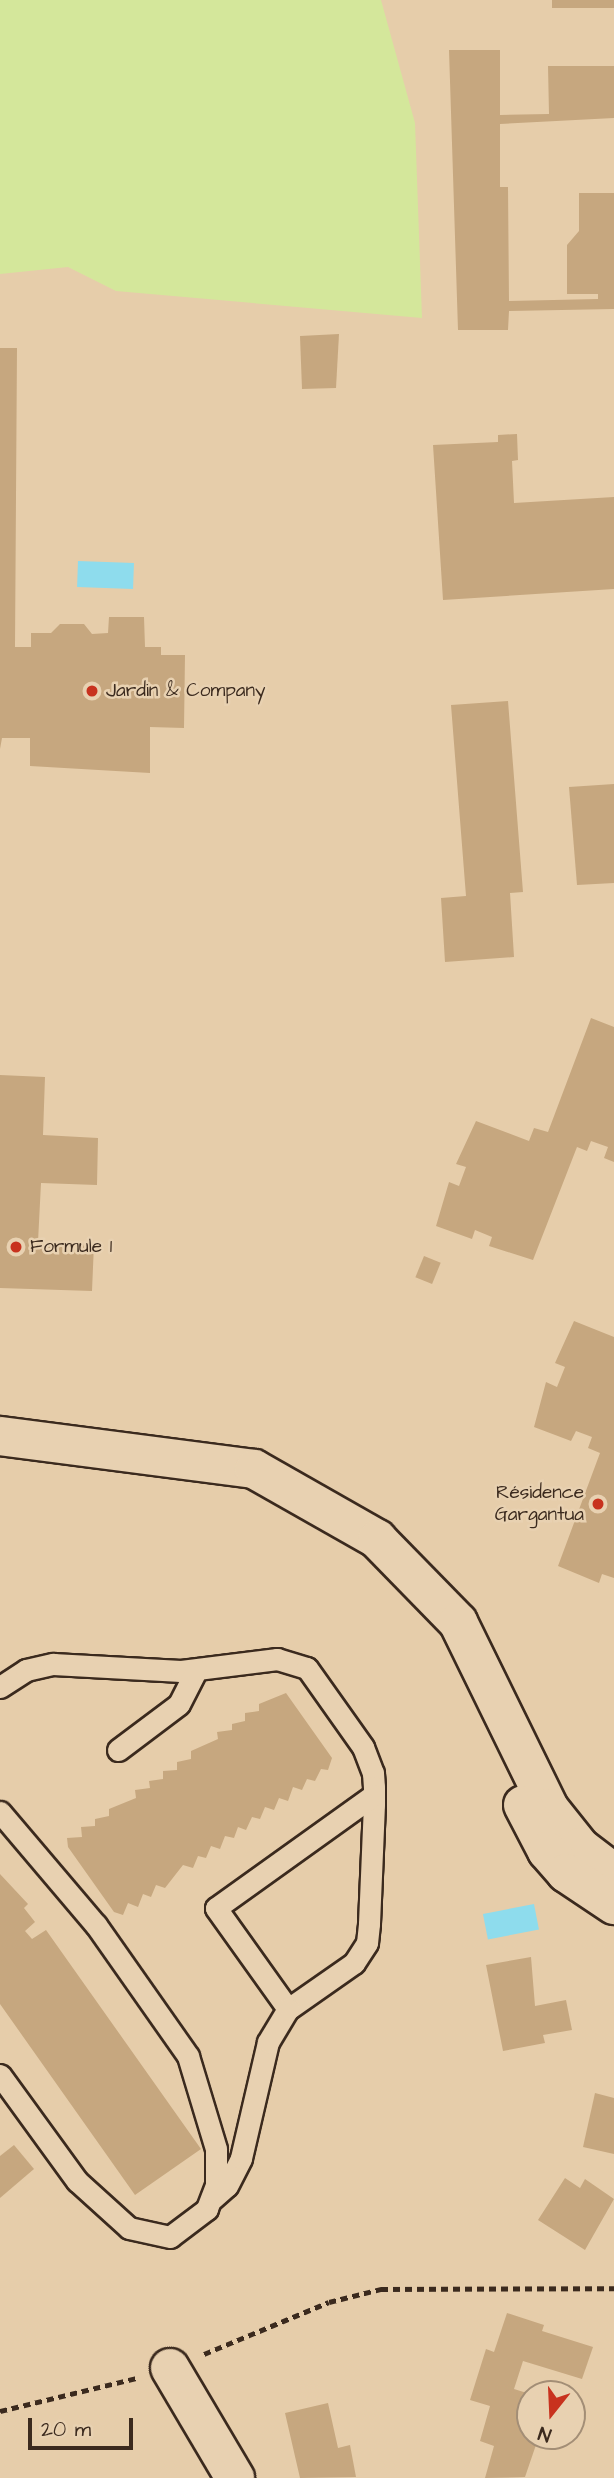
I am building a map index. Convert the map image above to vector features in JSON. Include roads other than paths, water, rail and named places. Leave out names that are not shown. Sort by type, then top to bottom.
[{"type":"street","points":[[0,1436],[254,1469],[377,1539],[458,1622],[506,1724],[564,1830],[614,1873]]},
{"type":"street","points":[[506,1724],[518,1790],[547,1851],[566,1873],[614,1905]]},
{"type":"street","points":[[170,2368],[235,2478]]},
{"type":"lane","points":[[0,1687],[42,1665],[196,1670],[277,1659],[307,1668],[363,1747],[374,1795],[367,1943],[354,1964],[288,2009],[268,2042],[241,2158],[227,2186],[213,2198],[195,2223],[170,2237],[130,2228],[77,2181],[0,2075]]},
{"type":"lane","points":[[118,1750],[179,1704],[196,1670]]},
{"type":"lane","points":[[288,2009],[216,1908],[374,1795]]},
{"type":"lane","points":[[0,1812],[96,1925],[188,2056],[216,2149],[213,2198]]},
{"type":"water","points":[[78,561],[134,563],[133,589],[77,587]]},
{"type":"water","points":[[534,1904],[539,1930],[488,1939],[483,1914]]},
{"type":"place","name":"Jardin & Company","points":[[92,691]]},
{"type":"place","name":"Formule 1","points":[[16,1247]]},
{"type":"place","name":"Résidence Gargantua","points":[[598,1504]]}]
